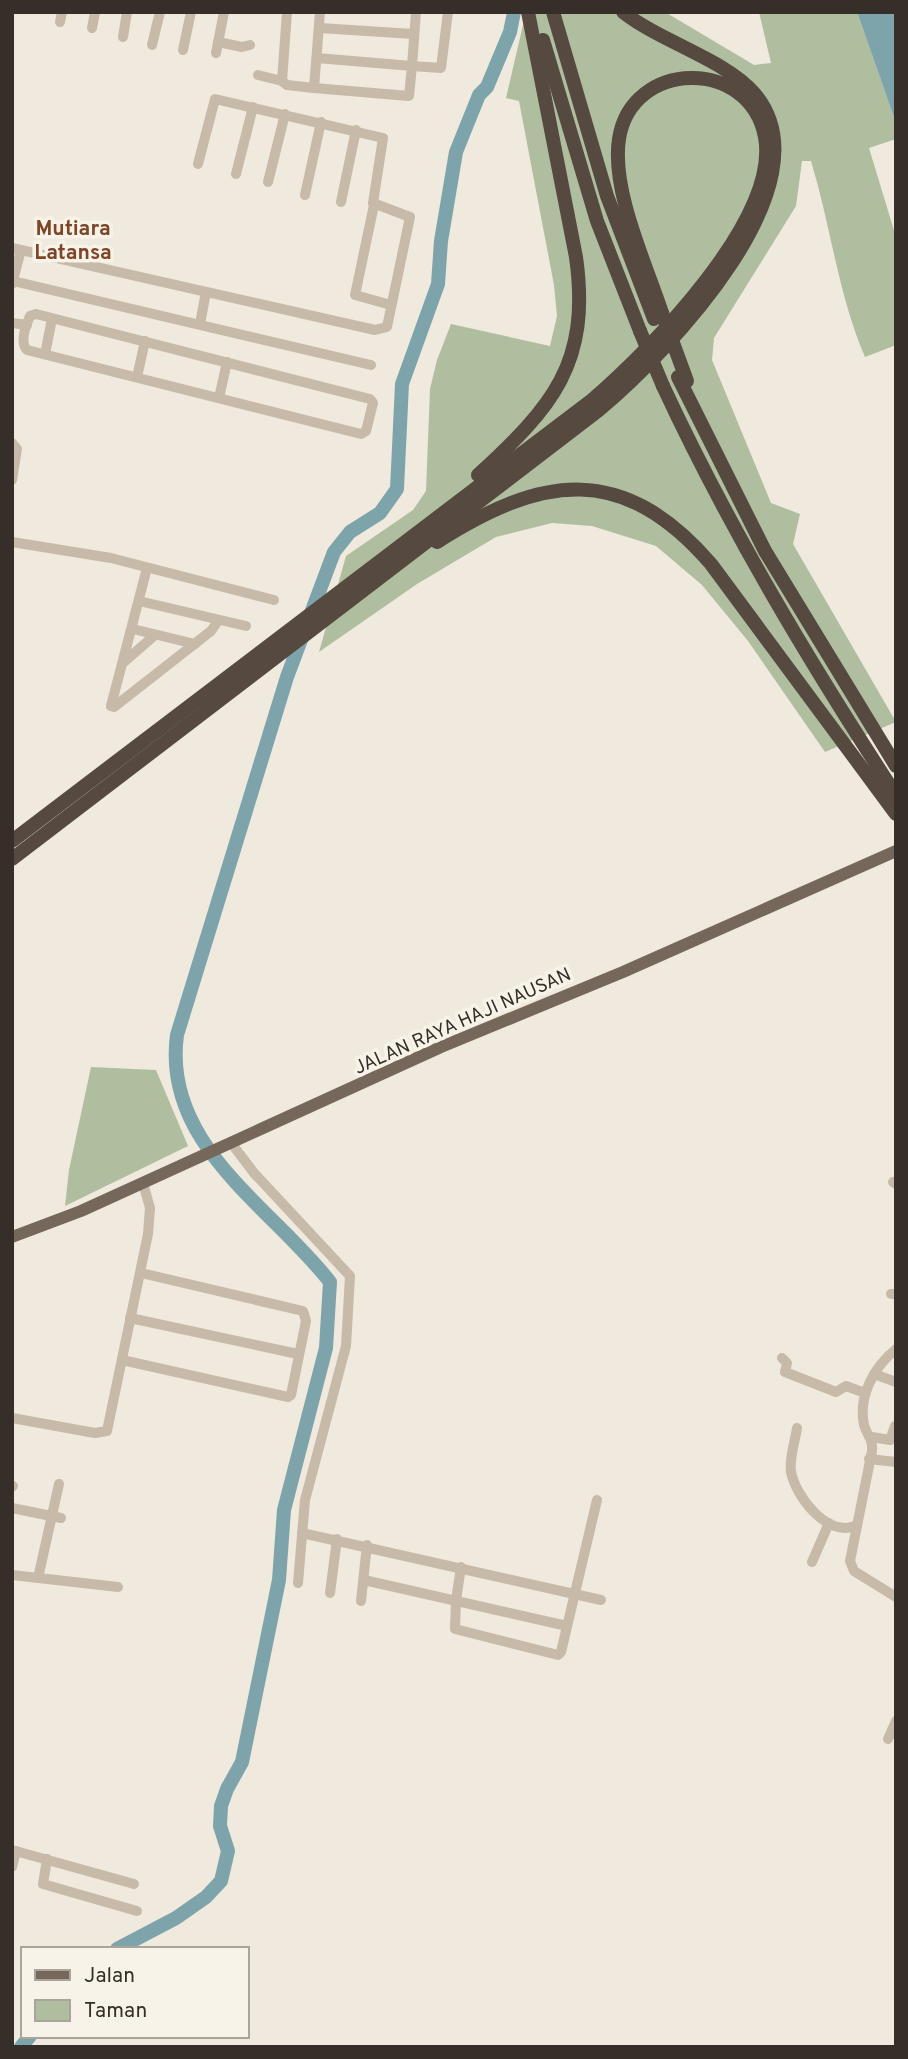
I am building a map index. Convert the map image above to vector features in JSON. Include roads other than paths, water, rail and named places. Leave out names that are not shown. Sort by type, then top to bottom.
[{"type":"highway","points":[[415,533],[538,416],[567,368],[579,327],[580,285],[576,257],[528,12]]},
{"type":"highway","points":[[536,12],[597,221],[663,386],[759,576],[896,795]]},
{"type":"highway","points":[[553,12],[586,133],[622,239],[678,377],[742,509],[820,644],[896,766]]},
{"type":"highway","points":[[12,841],[132,758],[368,586],[599,410],[643,371],[706,297],[749,231],[766,197],[775,165],[775,138],[771,122],[756,95],[734,76],[655,35],[623,12]]},
{"type":"highway","points":[[12,859],[132,758],[415,533],[592,400],[636,360],[662,334],[671,325],[740,226],[764,171],[765,135],[758,118],[740,94],[716,80],[683,77],[656,85],[643,94],[625,116],[618,141],[620,174],[666,324],[671,336],[687,381],[742,509]]},
{"type":"highway","points":[[368,586],[466,524],[522,498],[569,489],[611,493],[632,500],[668,522],[711,564],[896,814]]},
{"type":"main road","name":"JALAN RAYA HAJI NAUSAN","points":[[12,1236],[143,1184],[441,1047],[896,852]]},
{"type":"street","points":[[92,28],[95,12]]},
{"type":"street","points":[[122,37],[127,12]]},
{"type":"street","points":[[152,45],[160,12]]},
{"type":"street","points":[[183,50],[191,12]]},
{"type":"street","points":[[224,12],[217,47],[250,45]]},
{"type":"street","points":[[282,80],[287,12]]},
{"type":"street","points":[[314,88],[320,12]]},
{"type":"street","points":[[258,75],[282,80],[287,85],[409,96],[416,12]]},
{"type":"street","points":[[317,58],[441,68],[448,12]]},
{"type":"street","points":[[320,28],[413,34]]},
{"type":"street","points":[[198,164],[215,99],[382,136],[384,140],[374,205],[355,295],[391,305]]},
{"type":"street","points":[[236,174],[253,107]]},
{"type":"street","points":[[268,181],[285,114]]},
{"type":"street","points":[[305,195],[321,122]]},
{"type":"street","points":[[341,202],[356,130]]},
{"type":"street","points":[[371,365],[13,283],[17,249],[380,330],[387,327],[410,217],[374,205]]},
{"type":"street","points":[[200,324],[206,292]]},
{"type":"street","points":[[33,314],[370,399],[373,403],[366,431],[361,434],[25,348],[26,328],[33,314]]},
{"type":"street","points":[[45,354],[52,319]]},
{"type":"street","points":[[12,325],[26,328]]},
{"type":"street","points":[[137,377],[145,341]]},
{"type":"street","points":[[219,398],[227,362]]},
{"type":"street","points":[[12,443],[17,449],[12,480]]},
{"type":"street","points":[[12,542],[111,558],[274,600]]},
{"type":"street","points":[[147,568],[111,705],[113,708],[195,644],[218,621]]},
{"type":"street","points":[[139,601],[246,626]]},
{"type":"street","points":[[132,629],[195,644]]},
{"type":"street","points":[[123,663],[155,635]]},
{"type":"street","points":[[230,1145],[350,1276],[346,1346],[305,1500],[298,1583]]},
{"type":"street","points":[[12,1418],[105,1432],[141,1273],[150,1217],[143,1184]]},
{"type":"street","points":[[122,1360],[288,1397],[306,1321],[300,1309],[141,1273]]},
{"type":"street","points":[[130,1318],[298,1354]]},
{"type":"street","points":[[896,1349],[874,1374],[865,1393],[864,1423],[872,1437],[855,1526],[851,1566],[896,1597]]},
{"type":"street","points":[[782,1358],[787,1363],[785,1372],[836,1392],[846,1386],[865,1393]]},
{"type":"street","points":[[874,1374],[896,1382]]},
{"type":"street","points":[[872,1437],[890,1440],[895,1426]]},
{"type":"street","points":[[797,1428],[791,1465],[794,1482],[805,1502],[837,1528],[855,1526]]},
{"type":"street","points":[[869,1459],[896,1462]]},
{"type":"street","points":[[38,1578],[56,1517],[59,1484]]},
{"type":"street","points":[[461,1567],[454,1626],[458,1631],[558,1655],[568,1626],[597,1500]]},
{"type":"street","points":[[12,1508],[56,1517]]},
{"type":"street","points":[[812,1562],[829,1523]]},
{"type":"street","points":[[302,1533],[367,1545],[601,1600]]},
{"type":"street","points":[[330,1593],[337,1539]]},
{"type":"street","points":[[361,1601],[367,1545]]},
{"type":"street","points":[[12,1574],[118,1587]]},
{"type":"street","points":[[363,1580],[568,1626]]},
{"type":"street","points":[[888,1739],[896,1721]]},
{"type":"street","points":[[12,1867],[14,1850],[134,1884]]},
{"type":"street","points":[[47,1859],[43,1884],[137,1911]]},
{"type":"water","points":[[857,12],[896,12],[896,123]]},
{"type":"waterway","points":[[121,1947],[176,1918],[206,1897],[221,1881],[228,1851],[220,1826],[221,1806],[242,1762],[279,1580],[284,1510],[326,1348],[330,1282],[226,1172],[204,1142],[186,1109],[177,1074],[177,1035],[287,677],[334,552],[350,532],[380,513],[397,489],[402,384],[438,284],[441,241],[456,152],[479,95],[487,87],[510,32],[514,12]]},
{"type":"waterway","points":[[21,2047],[28,2038]]},
{"type":"district","name":"Mutiara Latansa","points":[[73,240]]}]
